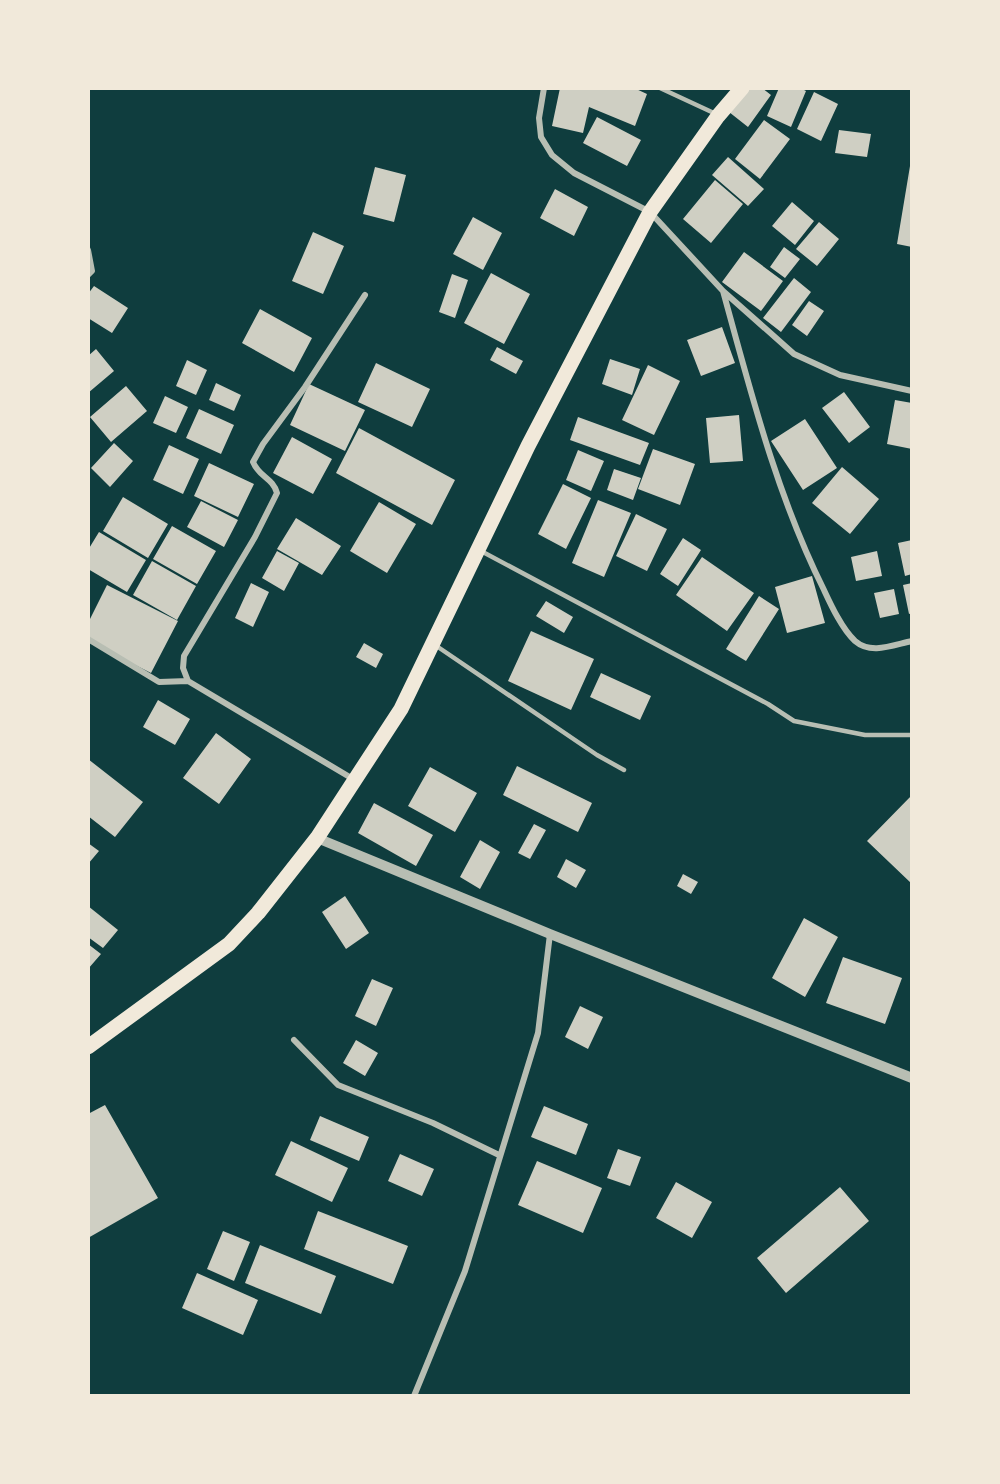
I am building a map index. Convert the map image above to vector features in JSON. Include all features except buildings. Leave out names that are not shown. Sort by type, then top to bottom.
[{"type":"main road","points":[[88,1047],[229,944],[258,913],[317,838],[401,709],[528,446],[650,212],[718,116],[742,88]]},
{"type":"street","points":[[544,88],[539,118],[541,137],[552,155],[574,173],[650,212],[723,291],[794,354],[840,375],[912,391]]},
{"type":"street","points":[[88,250],[92,262],[92,272],[88,275]]},
{"type":"street","points":[[723,291],[761,431],[806,554],[837,616],[855,641],[869,648],[881,648],[912,641]]},
{"type":"street","points":[[188,681],[183,668],[184,657],[255,537],[277,493],[275,485],[256,471],[254,462],[263,444],[305,387],[365,295]]},
{"type":"street","points":[[88,639],[159,682],[188,681],[354,779]]},
{"type":"street","points":[[317,838],[550,934],[912,1078]]},
{"type":"street","points":[[414,1395],[465,1270],[538,1033],[550,934]]},
{"type":"street","points":[[294,1040],[338,1085],[432,1123],[499,1155]]},
{"type":"lane","points":[[660,88],[718,116]]},
{"type":"lane","points":[[479,550],[768,704],[794,721],[865,735],[912,735]]},
{"type":"lane","points":[[433,644],[597,755],[624,770]]}]
